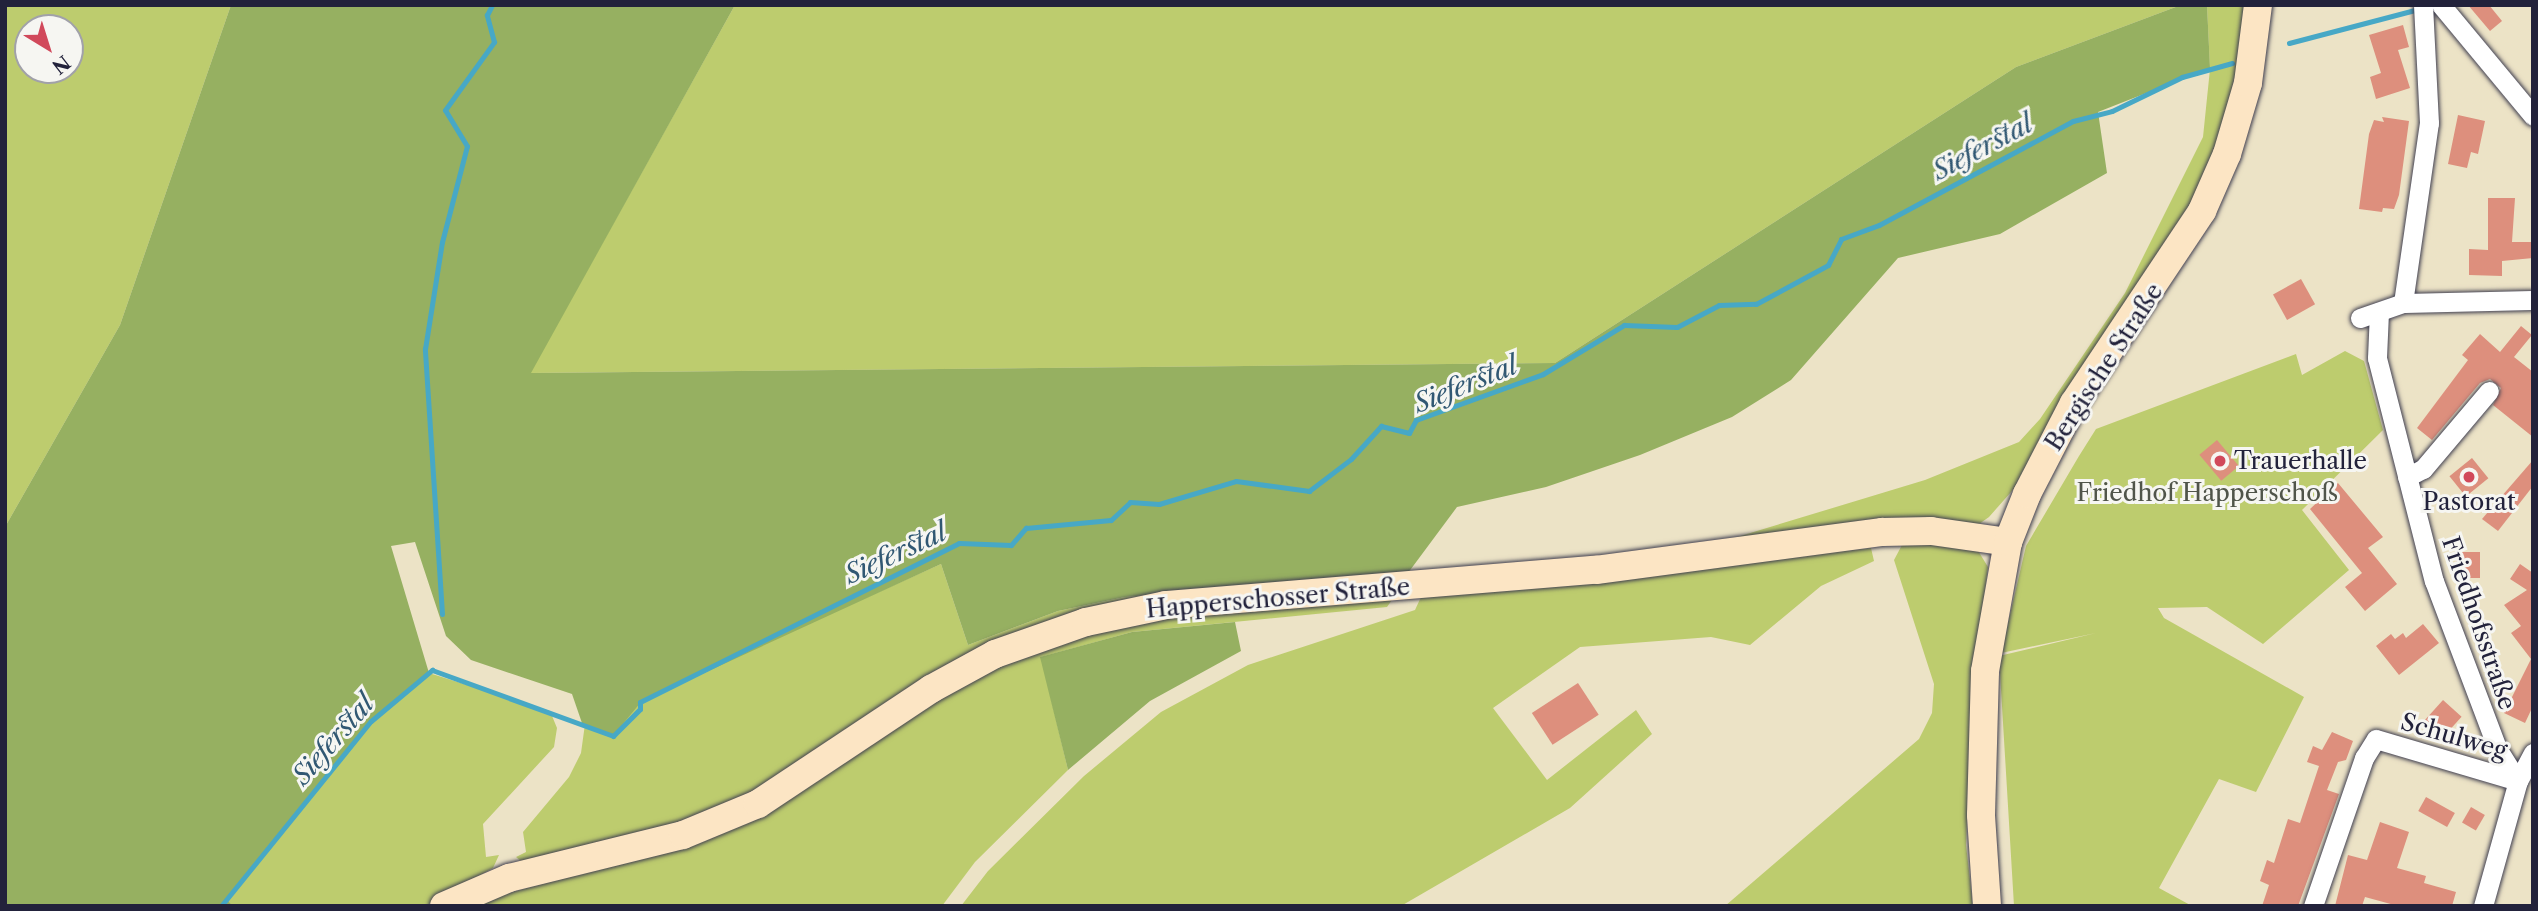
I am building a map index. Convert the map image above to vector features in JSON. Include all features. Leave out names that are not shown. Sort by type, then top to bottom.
[{"type":"street","name":"Bergische Straße","points":[[1987,906],[1981,815],[1985,671],[2008,542],[2027,494],[2074,403],[2202,211],[2227,155],[2248,83],[2258,5]]},
{"type":"street","points":[[2423,5],[2429,123],[2403,303],[2533,300]]},
{"type":"street","points":[[2441,5],[2533,116]]},
{"type":"street","name":"Friedhofsstraße","points":[[2403,303],[2369,315],[2377,358],[2434,581],[2497,748],[2518,780]]},
{"type":"street","points":[[2407,477],[2423,469],[2489,391]]},
{"type":"street","name":"Happerschosser Straße","points":[[443,906],[509,878],[682,835],[758,804],[942,683],[995,654],[1086,622],[1166,605],[1596,570],[1882,532],[1942,532],[2008,542]]},
{"type":"street","name":"Schulweg","points":[[2314,906],[2364,758],[2376,739],[2518,780]]},
{"type":"street","points":[[2483,906],[2518,780],[2533,752]]},
{"type":"green space","points":[[5,5],[231,5],[120,325],[5,527]]},
{"type":"green space","points":[[231,5],[735,5],[531,373],[1555,363],[2016,67],[2181,5],[2207,5],[2210,68],[2098,112],[2107,173],[2000,234],[1898,258],[1791,380],[1732,417],[1640,455],[1546,487],[1457,507],[1408,573],[1125,597],[1058,611],[968,645],[941,564],[641,702],[613,736],[583,726],[572,694],[471,660],[446,636],[415,542],[391,546],[429,673],[371,721],[227,900],[233,906],[5,906],[5,527],[120,325]]},
{"type":"green space","points":[[735,5],[2181,5],[2016,67],[1555,363],[530,373]]},
{"type":"green space","points":[[2207,5],[2250,5],[2224,127],[2189,210],[2019,483],[1989,517],[1979,524],[1667,550],[1737,537],[1925,480],[2019,442],[2040,419],[2125,293],[2203,137],[2210,69]]},
{"type":"green space","name":"Friedhof Happerschoß","points":[[2345,351],[2364,361],[2383,430],[2302,510],[2349,570],[2263,644],[2207,607],[2158,608],[2164,618],[2304,697],[2256,792],[2219,779],[2159,888],[2192,906],[2014,906],[1999,656],[2096,633],[2001,653],[2026,546],[2079,456],[2096,429],[2296,354],[2302,375]]},
{"type":"green space","points":[[1912,541],[1977,549],[1988,567],[1972,694],[1966,845],[1973,906],[1725,906],[1919,739],[1932,713],[1934,684],[1894,560],[1902,545]]},
{"type":"green space","points":[[1871,548],[1874,561],[1821,586],[1750,645],[1711,637],[1580,647],[1493,708],[1547,780],[1636,710],[1652,734],[1570,808],[1401,906],[961,906],[988,871],[1084,776],[1161,712],[1248,665],[1415,610],[1421,597]]},
{"type":"green space","points":[[941,564],[968,645],[1058,611],[1125,597],[1249,586],[1056,619],[719,812],[522,862],[516,857],[526,852],[523,832],[569,777],[581,753],[585,724]]},
{"type":"green space","points":[[1394,597],[1387,607],[1132,632],[1041,657],[1068,770],[975,862],[942,906],[462,906],[684,845],[975,673],[1133,621]]},
{"type":"green space","points":[[1235,622],[1241,651],[1150,701],[1068,770],[1040,657],[1132,632]]},
{"type":"green space","points":[[429,673],[550,711],[557,728],[554,747],[483,824],[486,857],[499,855],[493,868],[425,906],[233,906],[226,900],[371,721]]},
{"type":"building","points":[[2468,5],[2489,5],[2502,21],[2490,31]]},
{"type":"building","points":[[2403,25],[2409,47],[2398,50],[2410,88],[2376,99],[2370,77],[2381,73],[2369,35]]},
{"type":"building","points":[[2458,115],[2485,121],[2478,154],[2471,152],[2467,168],[2448,164]]},
{"type":"building","points":[[2382,117],[2409,121],[2399,195],[2394,209],[2383,208],[2382,212],[2359,209],[2369,134],[2374,120],[2384,122]]},
{"type":"building","points":[[2488,198],[2515,198],[2512,242],[2533,242],[2533,258],[2502,261],[2502,276],[2469,275],[2469,249],[2488,250]]},
{"type":"building","points":[[2301,279],[2315,304],[2287,320],[2273,295]]},
{"type":"building","points":[[2521,326],[2532,335],[2514,357],[2533,372],[2533,437],[2493,405],[2501,388],[2490,379],[2480,383],[2432,440],[2417,428],[2468,360],[2462,355],[2480,334],[2500,352]]},
{"type":"building","name":"Trauerhalle","points":[[2217,440],[2239,466],[2221,481],[2199,455]]},
{"type":"building","name":"Pastorat","points":[[2472,458],[2488,478],[2466,496],[2449,476]]},
{"type":"building","points":[[2533,460],[2533,486],[2498,531],[2482,519]]},
{"type":"building","points":[[2338,483],[2383,537],[2368,548],[2397,584],[2365,611],[2345,587],[2362,573],[2310,509]]},
{"type":"building","points":[[2456,552],[2480,552],[2480,578],[2456,578]]},
{"type":"building","points":[[2520,564],[2533,573],[2533,706],[2525,723],[2504,713],[2531,659],[2511,633],[2521,626],[2504,605],[2527,590],[2510,579]]},
{"type":"building","points":[[2423,624],[2439,643],[2399,675],[2376,646],[2391,634],[2395,639],[2403,633],[2406,638]]},
{"type":"building","points":[[1578,683],[1599,715],[1553,745],[1532,713]]},
{"type":"building","points":[[2443,700],[2462,717],[2442,739],[2423,722]]},
{"type":"building","points":[[2332,732],[2353,741],[2346,760],[2338,762],[2327,790],[2339,794],[2298,906],[2262,906],[2269,885],[2260,881],[2267,860],[2274,863],[2288,819],[2300,823],[2319,766],[2307,762],[2313,746],[2322,750]]},
{"type":"building","points":[[2426,797],[2455,813],[2447,827],[2418,811]]},
{"type":"building","points":[[2471,807],[2485,815],[2476,831],[2462,823]]},
{"type":"building","points":[[2380,822],[2409,832],[2397,868],[2426,876],[2424,883],[2456,892],[2452,906],[2398,906],[2365,897],[2362,906],[2335,906],[2348,855],[2367,860]]},
{"type":"waterway","points":[[442,614],[425,349],[442,242],[467,146],[445,110],[494,42],[487,15],[492,5]]},
{"type":"waterway","name":"Sieferstal","points":[[2289,43],[2419,9]]},
{"type":"waterway","name":"Sieferstal","points":[[221,906],[371,721],[432,670],[613,736],[640,709],[640,702],[959,543],[1011,545],[1026,528],[1111,520],[1130,502],[1159,504],[1236,481],[1309,491],[1351,459],[1381,426],[1409,433],[1416,420],[1543,374],[1624,325],[1677,327],[1719,305],[1756,304],[1828,265],[1841,239],[1879,225],[2073,121],[2112,111],[2182,77],[2232,63]]},
{"type":"place","name":"Trauerhalle","points":[[2220,461]]},
{"type":"place","name":"Pastorat","points":[[2469,477]]}]
